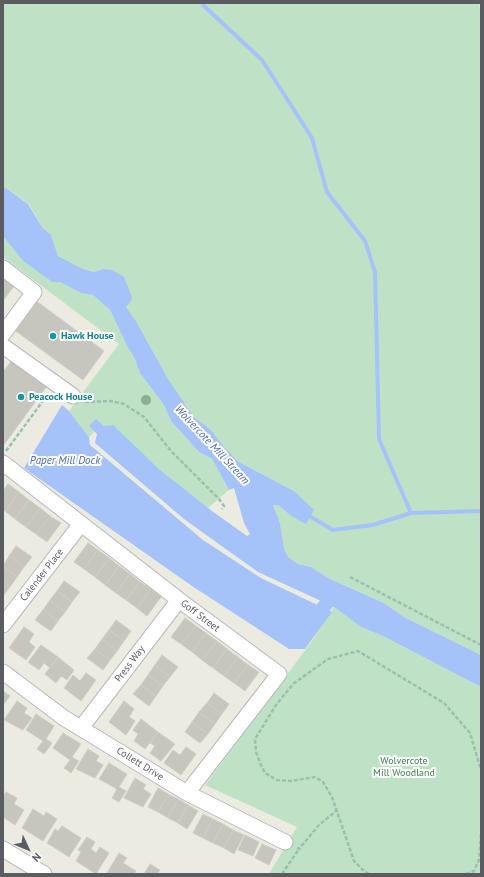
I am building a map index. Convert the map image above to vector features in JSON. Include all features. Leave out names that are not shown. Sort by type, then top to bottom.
[{"type":"street","points":[[3,268],[34,292],[3,334]]},
{"type":"street","points":[[3,346],[73,396]]},
{"type":"street","name":"Goff Street","points":[[3,462],[179,600],[279,674],[186,793]]},
{"type":"street","name":"Calender Place","points":[[3,626],[81,524]]},
{"type":"street","name":"Press Way","points":[[81,728],[179,600]]},
{"type":"street","name":"Collett Drive","points":[[3,672],[81,728],[186,793],[285,842]]},
{"type":"street","points":[[3,850],[44,874]]},
{"type":"path","points":[[3,456],[55,384]]},
{"type":"path","points":[[73,396],[80,402],[111,401],[133,408],[144,417],[171,451],[219,499],[224,506],[222,509]]},
{"type":"path","points":[[350,577],[481,645]]},
{"type":"path","points":[[369,874],[354,861],[332,797],[323,782],[315,777],[291,781],[277,780],[265,773],[256,752],[255,739],[276,705],[292,684],[328,659],[358,651],[444,703],[470,733],[481,770]]},
{"type":"path","points":[[282,874],[299,849],[320,825],[336,811]]},
{"type":"path","points":[[466,874],[474,871],[479,860],[481,834]]},
{"type":"path","points":[[285,842],[299,849]]},
{"type":"green space","points":[[3,3],[479,3],[481,15],[481,655],[404,617],[384,603],[330,579],[311,567],[298,564],[288,557],[284,548],[280,523],[273,505],[278,505],[297,519],[294,491],[239,462],[225,449],[210,429],[194,417],[167,377],[136,321],[126,307],[131,301],[103,269],[94,272],[83,269],[58,256],[51,235],[42,227],[29,204],[3,186]]},
{"type":"green space","points":[[3,236],[23,261],[52,282],[60,282],[81,293],[93,295],[110,310],[127,346],[134,357],[140,373],[164,405],[171,421],[199,452],[212,459],[229,490],[208,508],[159,469],[113,426],[89,426],[95,431],[89,437],[69,411],[119,344],[3,257]]},
{"type":"green space","name":"Wolvercote Mill Woodland","points":[[334,607],[361,627],[383,636],[481,687],[481,874],[269,874],[297,827],[205,785],[312,641]]},
{"type":"water","name":"Wolvercote Mill Stream","points":[[3,186],[28,204],[42,227],[51,235],[58,256],[83,269],[94,272],[103,269],[112,270],[124,277],[132,297],[131,301],[126,307],[136,321],[167,377],[194,417],[210,429],[225,448],[239,462],[294,491],[314,510],[306,524],[291,516],[278,505],[273,505],[280,523],[284,548],[288,557],[298,564],[311,567],[330,579],[384,603],[404,617],[481,655],[481,687],[383,636],[361,627],[334,607],[258,572],[184,519],[95,443],[97,434],[89,426],[96,419],[104,426],[113,425],[159,469],[212,511],[247,536],[250,534],[244,523],[234,488],[229,490],[212,459],[199,452],[171,421],[164,405],[140,373],[134,357],[127,346],[110,310],[93,295],[81,293],[60,282],[52,282],[23,261],[3,236]]},
{"type":"water","name":"Paper Mill Dock","points":[[62,405],[69,411],[89,437],[90,445],[203,540],[261,578],[332,612],[305,649],[289,649],[192,586],[24,468]]},
{"type":"building","points":[[4,279],[14,286],[3,301],[3,280]]},
{"type":"building","name":"Hawk House","points":[[35,300],[104,351],[83,380],[13,329]]},
{"type":"building","name":"Peacock House","points":[[12,360],[47,386],[3,446],[3,372]]},
{"type":"building","points":[[8,484],[19,492],[5,511],[3,510],[3,491]]},
{"type":"building","points":[[19,492],[29,500],[15,519],[5,511]]},
{"type":"building","points":[[29,500],[40,508],[26,527],[15,519]]},
{"type":"building","points":[[40,508],[50,516],[36,534],[26,527]]},
{"type":"building","points":[[50,516],[61,523],[47,542],[36,534]]},
{"type":"building","points":[[88,543],[98,550],[84,569],[74,562]]},
{"type":"building","points":[[16,546],[32,557],[24,567],[9,556]]},
{"type":"building","points":[[98,550],[109,558],[95,577],[84,569]]},
{"type":"building","points":[[9,556],[24,567],[17,577],[3,566]]},
{"type":"building","points":[[109,558],[119,566],[105,585],[95,577]]},
{"type":"building","points":[[3,566],[17,577],[10,587],[3,581]]},
{"type":"building","points":[[119,566],[130,574],[116,593],[105,585]]},
{"type":"building","points":[[130,574],[140,582],[126,600],[116,593]]},
{"type":"building","points":[[3,581],[10,587],[3,596]]},
{"type":"building","points":[[64,581],[80,592],[72,602],[57,591]]},
{"type":"building","points":[[140,582],[151,589],[137,608],[126,600]]},
{"type":"building","points":[[151,589],[161,597],[147,616],[137,608]]},
{"type":"building","points":[[57,591],[72,602],[65,612],[50,600]]},
{"type":"building","points":[[50,600],[65,612],[58,621],[43,610]]},
{"type":"building","points":[[43,610],[58,621],[51,631],[35,620]]},
{"type":"building","points":[[185,618],[196,626],[181,644],[171,637]]},
{"type":"building","points":[[116,620],[131,631],[124,641],[109,630]]},
{"type":"building","points":[[196,626],[206,633],[192,652],[181,644]]},
{"type":"building","points":[[24,627],[34,634],[29,642],[35,647],[26,660],[9,648]]},
{"type":"building","points":[[109,630],[124,641],[117,651],[102,639]]},
{"type":"building","points":[[206,633],[217,641],[202,660],[192,652]]},
{"type":"building","points":[[102,639],[117,651],[110,660],[95,649]]},
{"type":"building","points":[[217,641],[227,649],[213,668],[202,660]]},
{"type":"building","points":[[41,645],[58,657],[50,668],[44,663],[39,670],[28,662]]},
{"type":"building","points":[[95,649],[110,660],[103,670],[87,658]]},
{"type":"building","points":[[227,649],[238,657],[224,676],[213,668]]},
{"type":"building","points":[[162,655],[178,667],[170,677],[155,665]]},
{"type":"building","points":[[58,657],[74,670],[67,680],[61,676],[56,683],[45,674]]},
{"type":"building","points":[[238,657],[248,665],[234,683],[224,676]]},
{"type":"building","points":[[155,665],[170,677],[163,686],[148,675]]},
{"type":"building","points":[[248,665],[259,672],[245,691],[234,683]]},
{"type":"building","points":[[86,673],[96,680],[81,701],[64,688],[73,675],[80,681]]},
{"type":"building","points":[[148,675],[163,686],[156,696],[141,685]]},
{"type":"building","points":[[141,685],[156,696],[149,706],[133,694]]},
{"type":"building","points":[[3,691],[10,696],[3,705]]},
{"type":"building","points":[[214,693],[229,704],[222,714],[207,703]]},
{"type":"building","points":[[17,701],[27,708],[24,713],[32,718],[23,730],[4,720]]},
{"type":"building","points":[[124,701],[134,709],[129,717],[135,721],[126,735],[109,722]]},
{"type":"building","points":[[207,703],[222,714],[215,724],[199,712]]},
{"type":"building","points":[[199,712],[215,724],[208,734],[192,722]]},
{"type":"building","points":[[36,714],[54,726],[46,739],[52,743],[44,754],[37,749],[43,741],[26,730]]},
{"type":"building","points":[[141,719],[158,732],[145,749],[134,741],[138,734],[133,730]]},
{"type":"building","points":[[192,722],[208,734],[200,743],[185,732]]},
{"type":"building","points":[[158,732],[175,744],[161,761],[150,753],[155,746],[150,743]]},
{"type":"building","points":[[63,733],[81,744],[72,757],[79,761],[71,773],[64,768],[70,760],[53,748]]},
{"type":"building","points":[[186,747],[196,754],[181,775],[164,763],[173,750],[180,755]]},
{"type":"building","points":[[88,749],[99,756],[96,761],[103,765],[95,778],[76,769]]},
{"type":"building","points":[[109,763],[127,774],[119,787],[126,791],[119,802],[112,798],[117,789],[99,779]]},
{"type":"building","points":[[135,778],[146,785],[143,789],[151,794],[143,807],[124,798]]},
{"type":"building","points":[[158,788],[168,794],[158,812],[148,807]]},
{"type":"building","points":[[6,792],[17,798],[14,804],[24,810],[15,825],[3,817],[3,797]]},
{"type":"building","points":[[168,794],[178,799],[168,818],[158,812]]},
{"type":"building","points":[[178,799],[188,805],[178,823],[168,818]]},
{"type":"building","points":[[188,805],[198,811],[187,829],[178,823]]},
{"type":"building","points":[[33,809],[44,816],[46,812],[57,819],[43,841],[22,828]]},
{"type":"building","points":[[203,814],[213,819],[203,838],[193,833]]},
{"type":"building","points":[[213,819],[223,824],[213,843],[203,838]]},
{"type":"building","points":[[223,824],[233,830],[224,848],[213,843]]},
{"type":"building","points":[[62,826],[81,838],[69,857],[47,843],[55,829],[58,831]]},
{"type":"building","points":[[233,830],[244,835],[234,854],[224,848]]},
{"type":"building","points":[[245,835],[259,842],[253,856],[238,850]]},
{"type":"building","points":[[87,837],[95,842],[91,849],[96,853],[100,847],[109,853],[96,874],[76,861],[81,852],[78,850]]},
{"type":"building","points":[[262,844],[276,850],[269,865],[255,858]]},
{"type":"building","points":[[119,853],[127,858],[123,863],[136,871],[134,874],[107,873]]},
{"type":"building","points":[[150,864],[160,870],[157,874],[144,874]]},
{"type":"waterway","points":[[203,5],[262,60],[312,138],[327,192],[365,241],[375,272],[379,439],[411,513]]},
{"type":"waterway","points":[[306,514],[333,530],[373,525],[411,513],[481,511]]},
{"type":"waterway","points":[[323,608],[333,595]]},
{"type":"place","name":"Hawk House","points":[[53,336]]},
{"type":"place","name":"Peacock House","points":[[21,397]]}]
